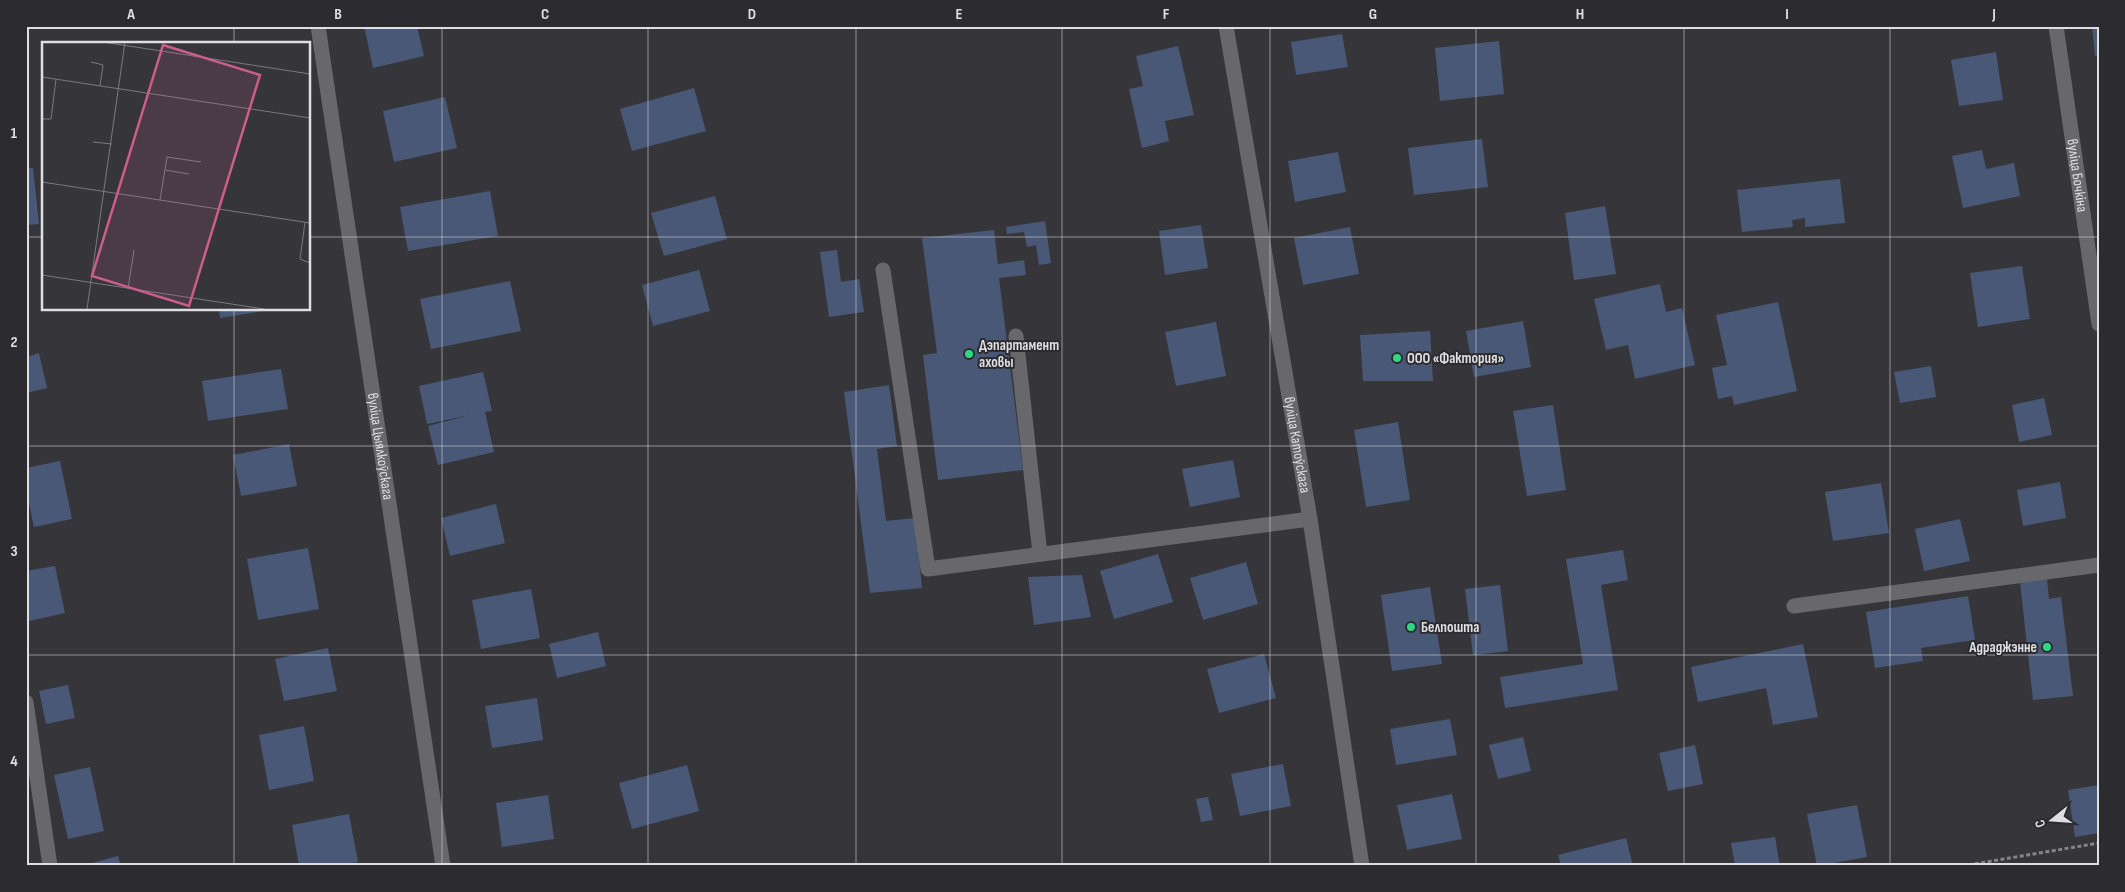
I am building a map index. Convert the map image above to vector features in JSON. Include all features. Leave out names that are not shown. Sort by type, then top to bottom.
[{"type":"street","name":"вуліца Цыялкоўскага","points":[[318,26],[443,866]]},
{"type":"street","name":"вуліца Катоўскага","points":[[1226,26],[1310,519],[1362,866]]},
{"type":"street","name":"вуліца Бочкіна","points":[[2056,26],[2099,324]]},
{"type":"street","points":[[883,270],[928,569],[1310,519]]},
{"type":"street","points":[[1016,336],[1040,554]]},
{"type":"street","points":[[1794,606],[2099,565]]},
{"type":"street","points":[[26,702],[50,866]]},
{"type":"path","points":[[1962,866],[2099,843]]},
{"type":"building","points":[[364,26],[417,26],[424,56],[373,68]]},
{"type":"building","points":[[2092,26],[2099,26],[2099,55],[2095,56]]},
{"type":"building","points":[[1342,34],[1348,67],[1296,75],[1291,42]]},
{"type":"building","points":[[1499,41],[1504,94],[1440,101],[1435,48]]},
{"type":"building","points":[[1178,46],[1194,115],[1165,121],[1169,141],[1142,148],[1129,89],[1143,86],[1136,56]]},
{"type":"building","points":[[1996,52],[2003,100],[1959,106],[1951,60]]},
{"type":"building","points":[[694,88],[706,131],[632,151],[620,109]]},
{"type":"building","points":[[445,97],[457,148],[394,162],[383,111]]},
{"type":"building","points":[[1482,139],[1488,187],[1414,195],[1408,148]]},
{"type":"building","points":[[1982,150],[1986,169],[2014,163],[2020,196],[1963,208],[1952,156]]},
{"type":"building","points":[[1338,152],[1346,192],[1295,202],[1288,161]]},
{"type":"building","points":[[26,168],[33,168],[39,224],[26,225]]},
{"type":"building","points":[[1840,179],[1845,223],[1805,227],[1805,218],[1792,220],[1793,227],[1742,232],[1737,190]]},
{"type":"building","points":[[490,191],[498,236],[408,251],[400,207]]},
{"type":"building","points":[[715,196],[727,239],[664,256],[651,213]]},
{"type":"building","points":[[1605,206],[1616,274],[1574,280],[1565,213]]},
{"type":"building","points":[[1045,221],[1051,263],[1039,265],[1036,245],[1027,247],[1024,232],[1007,234],[1006,227]]},
{"type":"building","points":[[1201,225],[1208,268],[1165,275],[1159,231]]},
{"type":"building","points":[[1350,227],[1359,274],[1303,285],[1294,238]]},
{"type":"building","name":"Дэпартамент аховы","points":[[994,230],[998,264],[1024,260],[1026,275],[999,278],[1023,470],[938,480],[923,355],[937,353],[922,238]]},
{"type":"building","points":[[837,250],[841,282],[859,279],[864,312],[829,317],[820,252]]},
{"type":"building","points":[[2022,266],[2030,319],[1978,327],[1970,273]]},
{"type":"building","points":[[699,270],[710,311],[653,326],[642,285]]},
{"type":"building","points":[[510,281],[521,331],[431,349],[420,299]]},
{"type":"building","points":[[1660,284],[1666,312],[1682,308],[1695,365],[1635,379],[1628,345],[1606,350],[1594,299]]},
{"type":"building","points":[[1778,302],[1797,391],[1734,405],[1732,396],[1718,399],[1712,368],[1727,365],[1716,315]]},
{"type":"building","points":[[219,310],[270,310],[220,318]]},
{"type":"building","points":[[1523,321],[1531,367],[1474,377],[1466,331]]},
{"type":"building","points":[[1216,322],[1226,376],[1176,386],[1165,332]]},
{"type":"building","name":"ООО «Фактория»","points":[[1430,331],[1433,381],[1363,381],[1360,335]]},
{"type":"building","points":[[39,353],[47,388],[26,393],[26,357]]},
{"type":"building","points":[[1931,366],[1936,397],[1900,403],[1894,372]]},
{"type":"building","points":[[281,369],[288,409],[208,421],[202,381]]},
{"type":"building","points":[[483,372],[492,411],[485,412],[494,452],[438,465],[428,426],[470,415],[427,424],[419,386]]},
{"type":"building","points":[[889,385],[897,446],[877,449],[886,521],[915,518],[922,588],[870,593],[844,392]]},
{"type":"building","points":[[2044,398],[2052,435],[2019,442],[2012,405]]},
{"type":"building","points":[[1553,405],[1566,490],[1527,496],[1513,411]]},
{"type":"building","points":[[1398,422],[1410,500],[1366,507],[1354,430]]},
{"type":"building","points":[[289,444],[297,486],[241,496],[233,455]]},
{"type":"building","points":[[1233,460],[1240,497],[1190,507],[1182,469]]},
{"type":"building","points":[[60,461],[72,519],[34,527],[26,489],[26,468]]},
{"type":"building","points":[[2060,482],[2066,518],[2023,526],[2017,490]]},
{"type":"building","points":[[1881,483],[1889,533],[1833,541],[1825,492]]},
{"type":"building","points":[[496,504],[505,543],[450,556],[441,518]]},
{"type":"building","points":[[1960,519],[1970,561],[1924,571],[1915,529]]},
{"type":"building","points":[[308,548],[319,609],[258,620],[247,559]]},
{"type":"building","points":[[1623,550],[1628,580],[1601,585],[1618,690],[1505,708],[1500,677],[1583,664],[1566,559]]},
{"type":"building","points":[[1158,554],[1173,602],[1114,619],[1100,571]]},
{"type":"building","points":[[1246,562],[1258,604],[1203,620],[1190,578]]},
{"type":"building","points":[[55,566],[65,613],[29,621],[26,607],[26,571]]},
{"type":"building","points":[[1082,575],[1091,617],[1034,625],[1028,577]]},
{"type":"building","name":"Адраджэнне","points":[[2047,579],[2049,599],[2061,597],[2073,696],[2033,700],[2020,582]]},
{"type":"building","points":[[1500,585],[1508,651],[1473,655],[1465,589]]},
{"type":"building","name":"Белпошта","points":[[1430,587],[1442,664],[1392,671],[1381,595]]},
{"type":"building","points":[[531,589],[540,638],[481,649],[472,600]]},
{"type":"building","points":[[1968,596],[1975,640],[1921,648],[1923,661],[1875,668],[1866,612]]},
{"type":"building","points":[[598,632],[606,666],[557,678],[549,644]]},
{"type":"building","points":[[1803,644],[1818,717],[1773,725],[1766,688],[1698,702],[1691,667]]},
{"type":"building","points":[[328,648],[337,691],[284,701],[275,659]]},
{"type":"building","points":[[1264,654],[1276,698],[1219,713],[1207,669]]},
{"type":"building","points":[[68,685],[75,718],[46,724],[39,691]]},
{"type":"building","points":[[537,698],[543,740],[492,748],[485,706]]},
{"type":"building","points":[[1450,719],[1457,755],[1396,765],[1390,729]]},
{"type":"building","points":[[304,726],[314,781],[269,790],[259,735]]},
{"type":"building","points":[[1523,737],[1531,771],[1498,779],[1489,745]]},
{"type":"building","points":[[1695,745],[1703,784],[1668,791],[1659,753]]},
{"type":"building","points":[[1283,764],[1291,806],[1240,816],[1231,774]]},
{"type":"building","points":[[687,765],[699,811],[632,829],[619,783]]},
{"type":"building","points":[[90,767],[104,831],[68,839],[54,775]]},
{"type":"building","points":[[2099,785],[2099,833],[2075,837],[2068,790]]},
{"type":"building","points":[[1452,794],[1462,839],[1407,850],[1397,805]]},
{"type":"building","points":[[548,795],[554,839],[502,847],[496,803]]},
{"type":"building","points":[[1208,797],[1213,820],[1201,822],[1196,799]]},
{"type":"building","points":[[1857,805],[1867,857],[1817,866],[1807,814]]},
{"type":"building","points":[[349,814],[358,862],[334,866],[299,866],[292,825]]},
{"type":"building","points":[[1775,837],[1780,866],[1735,866],[1731,843]]},
{"type":"building","points":[[1626,838],[1633,866],[1561,866],[1558,855]]},
{"type":"building","points":[[118,856],[121,866],[84,866],[84,865]]},
{"type":"place","name":"Дэпартамент аховы","points":[[969,354]]},
{"type":"place","name":"ООО «Фактория»","points":[[1397,358]]},
{"type":"place","name":"Белпошта","points":[[1411,627]]},
{"type":"place","name":"Адраджэнне","points":[[2047,647]]}]
